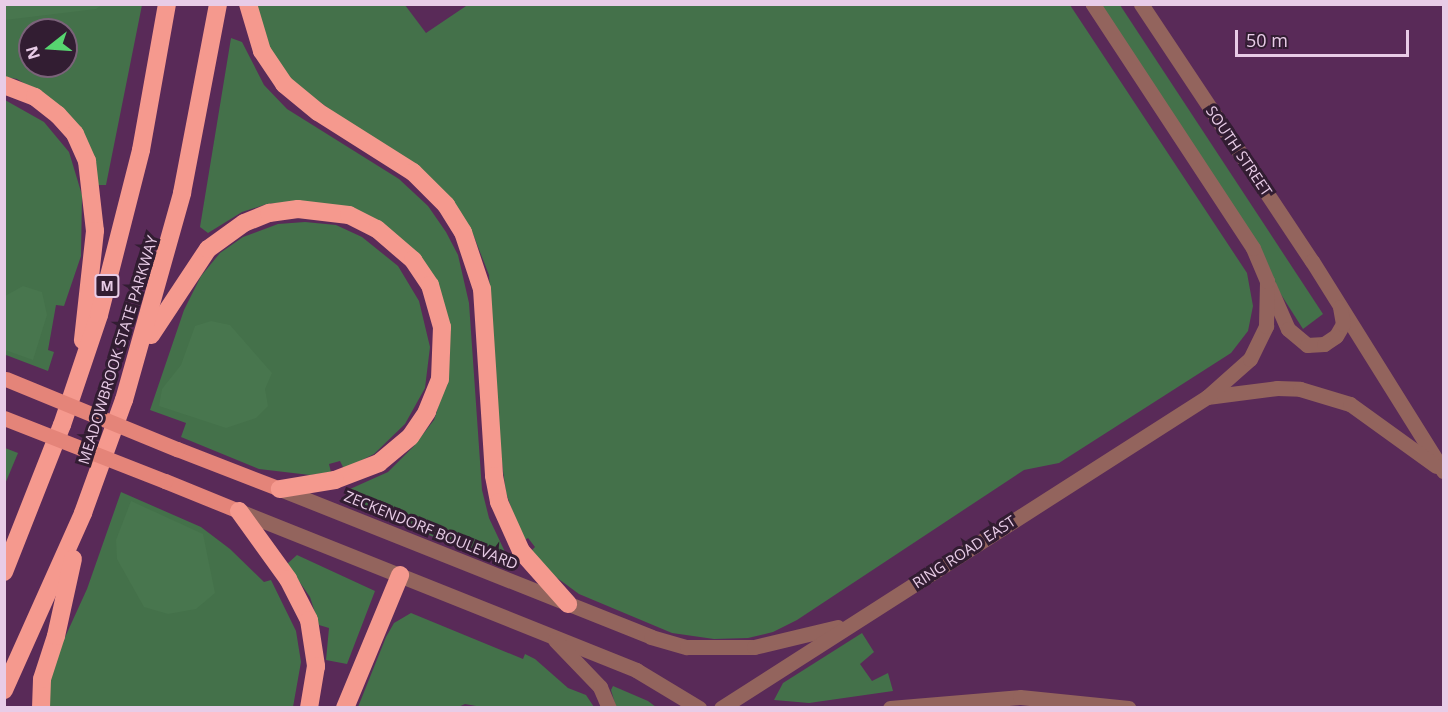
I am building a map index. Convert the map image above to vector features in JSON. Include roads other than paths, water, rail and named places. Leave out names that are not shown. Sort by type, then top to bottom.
[{"type":"highway","name":"MEADOWBROOK STATE PARKWAY","points":[[7,566],[78,382],[132,188],[167,4]]},
{"type":"highway","name":"MEADOWBROOK STATE PARKWAY","points":[[4,690],[83,513],[137,357],[182,193],[218,4]]},
{"type":"highway","points":[[248,4],[262,51],[284,84],[312,108],[413,172],[446,205],[464,232],[483,289],[494,476],[499,502],[521,551],[568,604]]},
{"type":"highway","points":[[4,85],[35,97],[58,114],[75,134],[90,174],[95,231],[78,382]]},
{"type":"highway","points":[[137,357],[199,260],[219,239],[255,218],[298,209],[334,211],[364,221],[402,248],[430,285],[442,327],[440,379],[427,412],[410,437],[379,463],[344,478],[280,489]]},
{"type":"highway","points":[[239,511],[288,579],[306,612],[315,650],[309,708]]},
{"type":"highway","points":[[42,708],[42,679],[56,636],[83,513]]},
{"type":"highway","points":[[345,708],[400,575]]},
{"type":"main road","name":"ZECKENDORF BOULEVARD","points":[[5,379],[280,489]]},
{"type":"main road","points":[[4,418],[239,511]]},
{"type":"street","name":"SOUTH STREET","points":[[1093,4],[1253,248],[1288,329],[1307,345],[1323,344],[1340,330],[1344,318],[1336,297]]},
{"type":"street","name":"SOUTH STREET","points":[[1141,4],[1336,297],[1443,472]]},
{"type":"street","name":"SOUTH STREET","points":[[1207,397],[1250,359],[1266,326],[1267,281]]},
{"type":"street","points":[[1207,397],[1277,388],[1300,389],[1350,404],[1443,472]]},
{"type":"street","name":"RING ROAD EAST","points":[[721,708],[1207,397]]},
{"type":"street","name":"ZECKENDORF BOULEVARD","points":[[280,489],[651,637],[704,650],[761,646],[853,622]]},
{"type":"street","points":[[239,511],[636,670],[699,708]]},
{"type":"street","points":[[551,636],[600,687],[609,708]]},
{"type":"street","points":[[890,708],[1020,697],[1128,708]]}]
